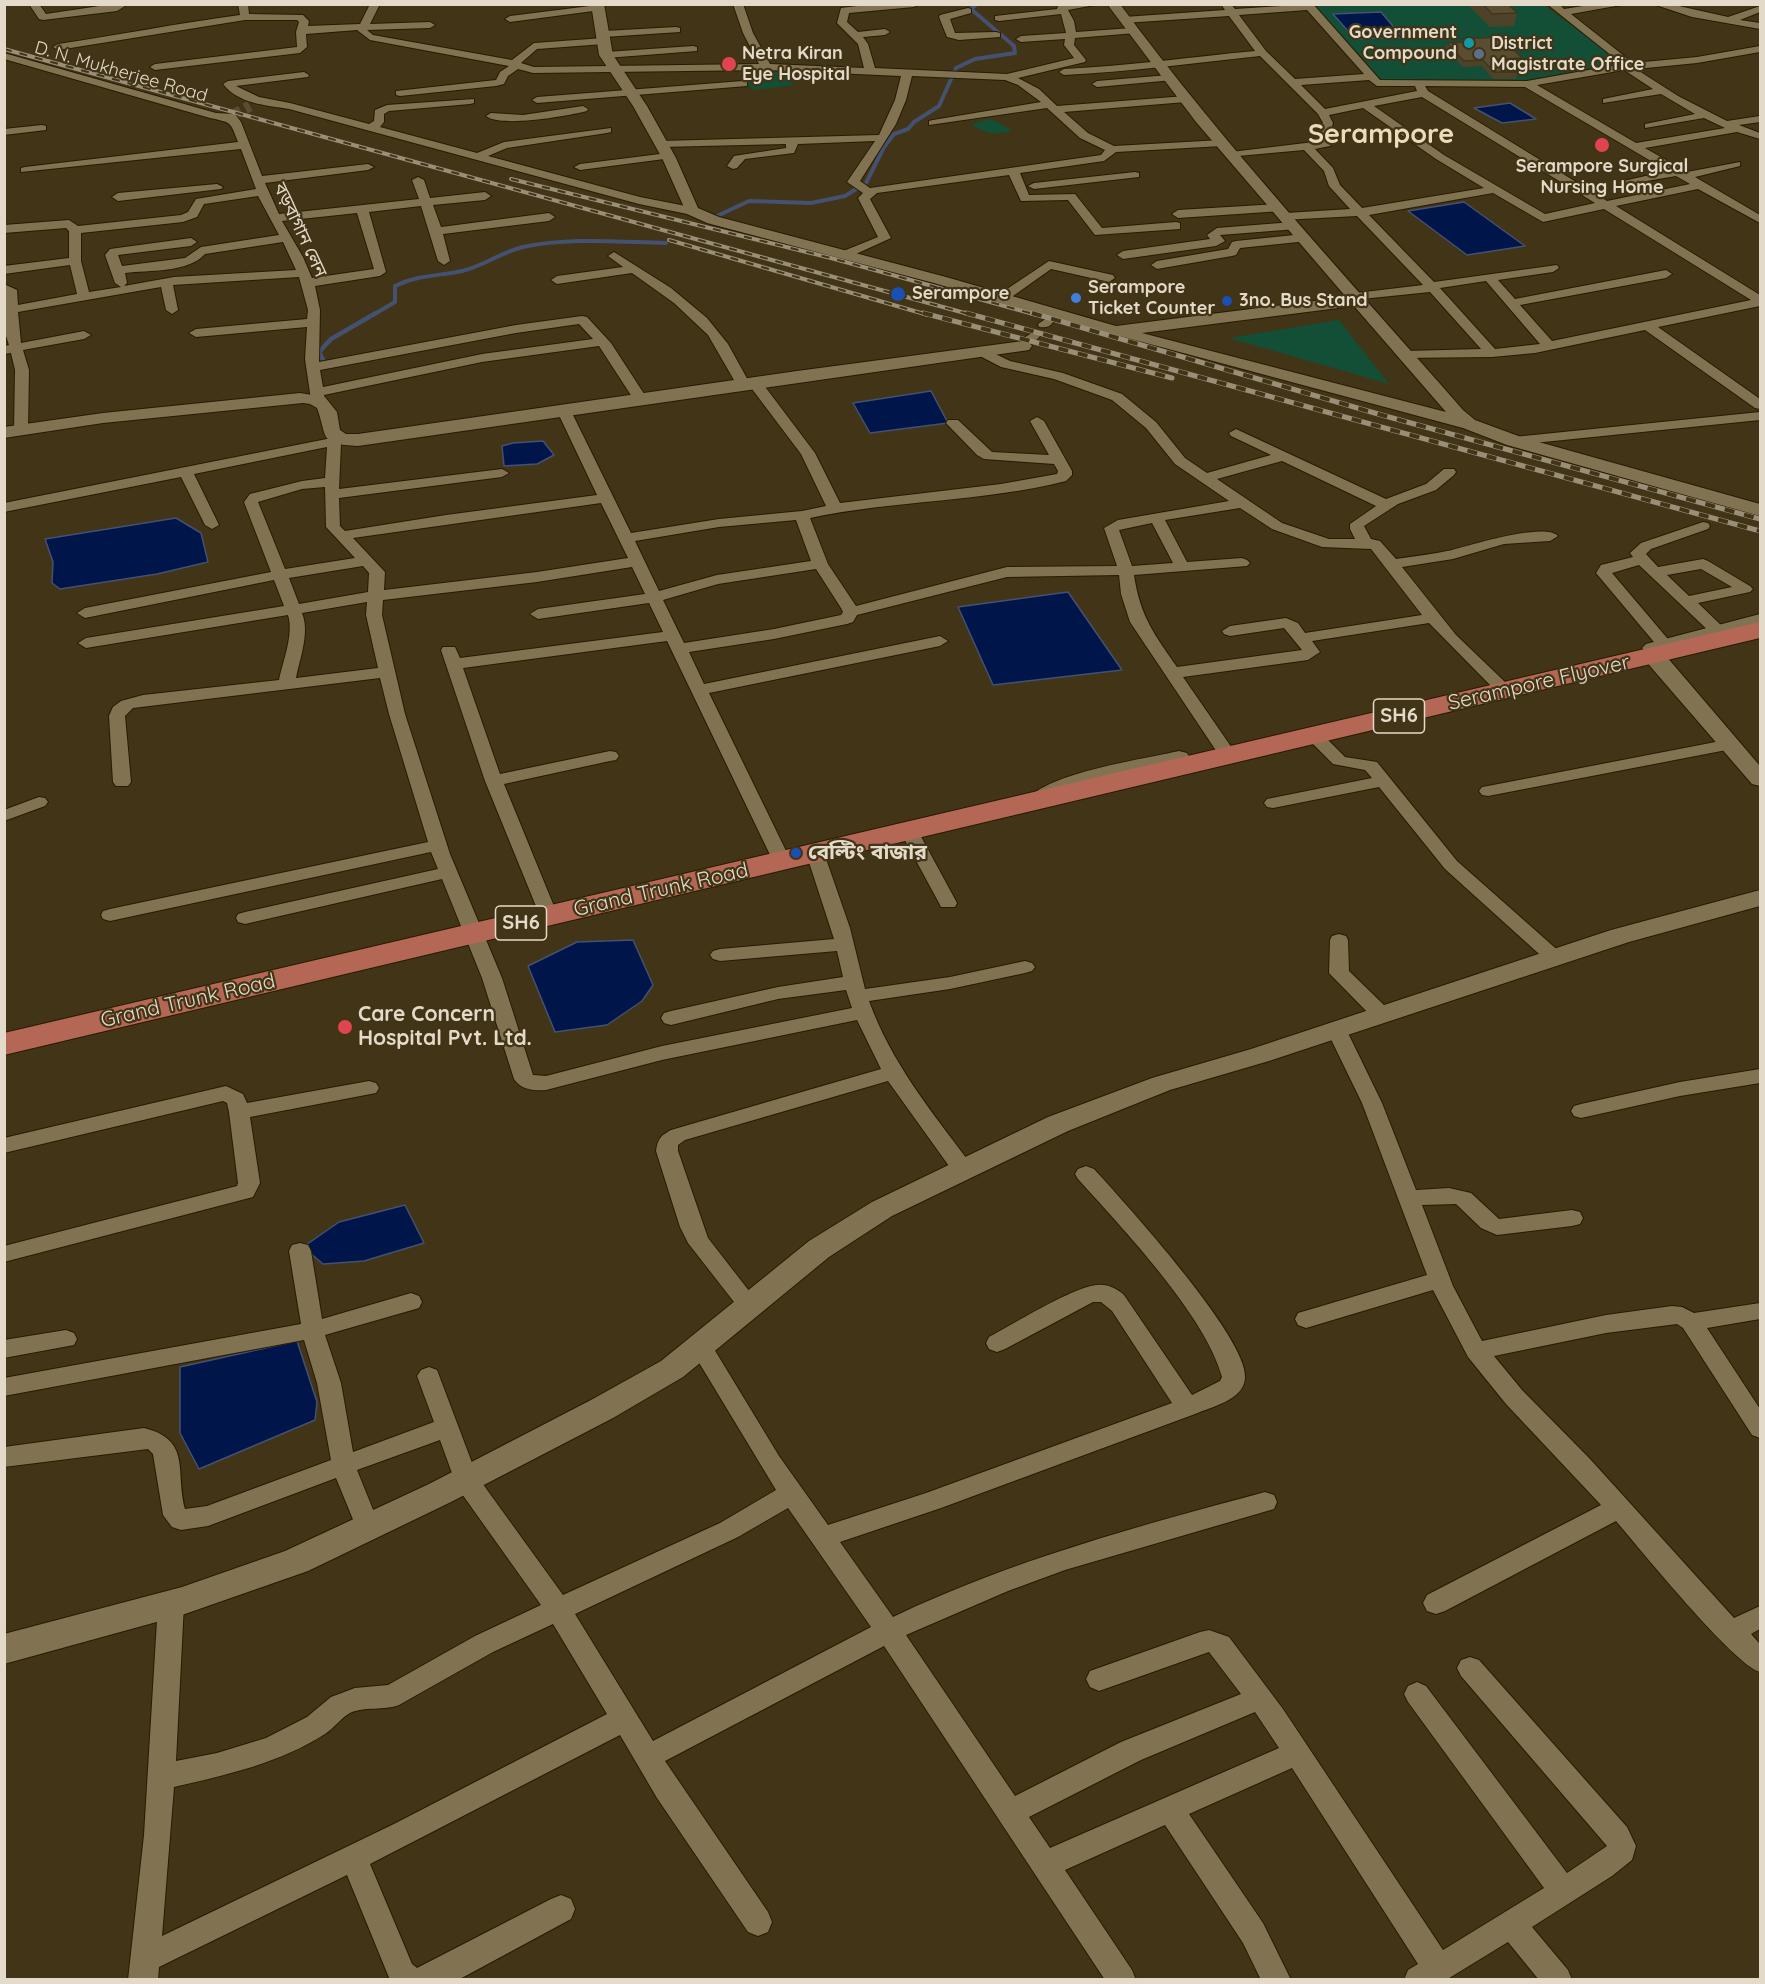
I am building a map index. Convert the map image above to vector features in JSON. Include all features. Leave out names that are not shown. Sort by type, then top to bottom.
[{"type":"main road","name":"Serampore Flyover","points":[[1038,801],[1761,630]]},
{"type":"main road","name":"Grand Trunk Road","points":[[4,1044],[1038,801]]},
{"type":"street","points":[[34,4],[42,16],[46,17],[117,8],[120,6],[118,4]]},
{"type":"street","points":[[243,4],[245,17]]},
{"type":"street","points":[[362,28],[375,4]]},
{"type":"street","points":[[523,4],[534,15]]},
{"type":"street","points":[[738,4],[748,33],[766,67]]},
{"type":"street","points":[[362,28],[364,33],[370,37],[515,64],[535,71],[766,67],[1007,77],[1081,60],[1069,45],[1071,35],[1068,17],[1060,8],[1095,4]]},
{"type":"street","points":[[1113,4],[1227,149],[1469,424]]},
{"type":"street","points":[[1552,4],[1661,91],[1730,127],[1761,136]]},
{"type":"street","points":[[1561,12],[1622,4]]},
{"type":"street","points":[[1658,4],[1727,21],[1761,26]]},
{"type":"street","points":[[870,71],[863,44],[842,23],[844,10],[913,5]]},
{"type":"street","points":[[510,19],[597,6],[605,43],[616,69],[664,150],[692,211]]},
{"type":"street","points":[[1021,39],[1071,35],[1229,8],[1307,6],[1377,83],[1422,89],[1527,84],[1761,49]]},
{"type":"street","points":[[1007,77],[1031,88],[1096,144],[1113,149],[1307,147],[1329,142],[1325,130],[1328,120],[1323,113],[1266,57],[1229,8]]},
{"type":"street","points":[[1727,21],[1761,9]]},
{"type":"street","points":[[999,18],[1064,11]]},
{"type":"street","points":[[996,35],[959,37],[951,35],[944,17],[971,13],[1007,44]]},
{"type":"street","points":[[58,47],[143,35],[158,29],[245,17],[299,17],[304,21],[300,50],[233,56],[225,60],[155,67]]},
{"type":"street","points":[[303,30],[430,25]]},
{"type":"street","points":[[605,43],[676,30]]},
{"type":"street","points":[[856,35],[885,32]]},
{"type":"street","points":[[400,93],[498,82],[537,45],[605,43],[693,49]]},
{"type":"street","points":[[1020,73],[1162,69],[1266,57]]},
{"type":"street","name":"D. N. Mukherjee Road","points":[[7,58],[214,116],[230,117]]},
{"type":"street","points":[[225,60],[229,83],[238,94],[254,104],[282,104],[692,211],[713,220],[1002,298],[1050,318],[1115,331],[1469,424],[1514,441],[1761,510]]},
{"type":"street","points":[[1097,84],[1162,69]]},
{"type":"street","points":[[869,192],[853,182],[881,138],[882,125],[898,107],[904,92],[904,80],[908,73]]},
{"type":"street","points":[[229,83],[304,75]]},
{"type":"street","points":[[1290,83],[1370,77]]},
{"type":"street","points":[[537,100],[634,97],[743,84]]},
{"type":"street","points":[[1527,84],[1761,220]]},
{"type":"street","points":[[1323,113],[1365,105],[1422,89],[1605,206],[1761,301]]},
{"type":"street","points":[[429,90],[430,105]]},
{"type":"street","points":[[1607,101],[1661,91]]},
{"type":"street","points":[[491,116],[523,118],[568,110],[605,107],[634,97]]},
{"type":"street","points":[[933,123],[1052,107],[1186,99]]},
{"type":"street","points":[[371,128],[379,122],[379,112],[383,110],[470,101]]},
{"type":"street","points":[[1365,105],[1440,157],[1543,218],[1700,185]]},
{"type":"street","points":[[1649,126],[1706,116]]},
{"type":"street","name":"বড়বাগান লেন","points":[[230,117],[236,122],[259,185],[305,278],[314,310],[313,367],[318,396]]},
{"type":"street","points":[[1634,147],[1761,119]]},
{"type":"street","points":[[4,132],[42,128]]},
{"type":"street","points":[[479,156],[504,145],[607,130]]},
{"type":"street","points":[[580,167],[664,150],[792,139],[881,138]]},
{"type":"street","points":[[734,166],[738,158],[742,156],[790,151],[792,139]]},
{"type":"street","points":[[25,170],[244,145]]},
{"type":"street","points":[[1307,147],[1329,170],[1335,186],[1392,243],[1492,353]]},
{"type":"street","points":[[845,255],[885,237],[864,198],[869,192],[891,186],[1104,158],[1113,149]]},
{"type":"street","points":[[1627,183],[1736,164]]},
{"type":"street","points":[[118,197],[259,185],[368,166]]},
{"type":"street","points":[[1013,170],[1026,199],[1073,197],[1095,229],[1101,232],[1176,226]]},
{"type":"street","points":[[1019,187],[1135,175]]},
{"type":"street","points":[[418,180],[444,261]]},
{"type":"street","points":[[75,230],[183,218],[193,214],[199,202],[203,200],[259,185]]},
{"type":"street","points":[[1179,214],[1286,217],[1387,209],[1492,189]]},
{"type":"street","points":[[274,218],[484,196]]},
{"type":"street","points":[[8,317],[84,296],[166,282],[305,278],[380,272],[363,209]]},
{"type":"street","points":[[436,231],[549,216]]},
{"type":"street","points":[[1123,255],[1216,242],[1219,241],[1214,234],[1286,217]]},
{"type":"street","points":[[4,229],[69,224],[75,230],[75,261],[84,296]]},
{"type":"street","points":[[118,270],[186,262],[193,260],[201,250],[286,238]]},
{"type":"street","points":[[1157,266],[1232,252],[1235,250],[1234,246],[1241,244],[1304,238]]},
{"type":"street","points":[[122,289],[118,270],[111,255],[118,250],[191,242]]},
{"type":"street","points":[[614,256],[681,303],[713,333],[749,383],[808,453],[835,508]]},
{"type":"street","points":[[4,270],[75,261]]},
{"type":"street","points":[[1002,298],[1049,265],[1110,278]]},
{"type":"street","points":[[1115,331],[1357,299],[1553,268]]},
{"type":"street","points":[[557,280],[634,269]]},
{"type":"street","points":[[1511,303],[1666,274]]},
{"type":"street","points":[[1490,278],[1549,346]]},
{"type":"street","points":[[166,282],[172,310]]},
{"type":"street","points":[[4,288],[11,290],[8,317],[10,349],[22,369],[13,431],[103,418],[318,396],[482,358],[603,342]]},
{"type":"street","points":[[1406,355],[1492,353],[1549,346],[1649,327],[1761,301]]},
{"type":"street","points":[[313,367],[577,319],[586,321],[603,342],[641,400]]},
{"type":"street","points":[[196,333],[315,322]]},
{"type":"street","points":[[1649,327],[1761,405]]},
{"type":"street","points":[[10,349],[84,335]]},
{"type":"street","points":[[4,508],[338,441],[983,352],[1028,341]]},
{"type":"street","points":[[983,352],[1006,364],[1058,376],[1117,397],[1151,426],[1180,461],[1277,526],[1318,542],[1378,545],[1434,618],[1470,659],[1498,684]]},
{"type":"street","points":[[318,396],[324,406],[332,432],[338,441],[332,488],[333,527],[378,574],[374,615],[397,714],[438,845],[492,978],[521,1076],[528,1083],[546,1083],[662,1053],[859,997],[950,983],[1025,967]]},
{"type":"street","points":[[564,411],[782,861]]},
{"type":"street","points":[[1514,441],[1761,416]]},
{"type":"street","points":[[627,538],[719,523],[1055,480],[1065,475],[1059,459],[1037,421]]},
{"type":"street","points":[[953,423],[989,456],[1059,459]]},
{"type":"street","points":[[1236,433],[1386,505]]},
{"type":"street","points":[[1204,478],[1283,456]]},
{"type":"street","points":[[184,471],[212,525]]},
{"type":"street","points":[[1365,543],[1356,526],[1386,505],[1431,487],[1449,472]]},
{"type":"street","points":[[286,684],[298,628],[252,499],[302,485],[332,488],[502,473]]},
{"type":"street","points":[[340,536],[446,519],[608,498]]},
{"type":"street","points":[[1223,748],[1135,616],[1126,570],[1111,528],[1118,524],[1242,504]]},
{"type":"street","points":[[802,514],[820,564],[851,612]]},
{"type":"street","points":[[1157,519],[1182,567]]},
{"type":"street","points":[[1703,526],[1641,549],[1638,553],[1642,560],[1718,631]]},
{"type":"street","points":[[1392,564],[1454,554],[1514,538],[1550,536]]},
{"type":"street","points":[[1642,560],[1611,566],[1606,568],[1604,573],[1731,744],[1761,779]]},
{"type":"street","points":[[85,613],[278,575],[366,561]]},
{"type":"street","points":[[86,643],[375,596],[537,577],[638,561]]},
{"type":"street","points":[[549,916],[494,781],[451,657],[677,642],[843,620],[850,616],[851,612],[1007,572],[1126,570],[1242,563]]},
{"type":"street","points":[[538,614],[655,597],[717,580],[820,564]]},
{"type":"street","points":[[1656,572],[1703,564],[1745,589],[1687,601]]},
{"type":"street","points":[[1302,638],[1434,618]]},
{"type":"street","points":[[1008,808],[1034,809],[1320,742],[1662,653],[1718,631],[1761,620]]},
{"type":"street","points":[[1172,673],[1309,656],[1312,652],[1286,622],[1230,631]]},
{"type":"street","points":[[1038,801],[1066,784],[1498,684],[1761,636]]},
{"type":"street","points":[[699,690],[940,641]]},
{"type":"street","points":[[122,782],[117,716],[121,708],[154,699],[388,672]]},
{"type":"street","points":[[1320,742],[1336,760],[1345,764],[1360,761],[1371,766],[1451,866],[1555,957]]},
{"type":"street","points":[[1488,791],[1731,744]]},
{"type":"street","points":[[494,781],[610,756]]},
{"type":"street","points":[[1273,803],[1383,781]]},
{"type":"street","points":[[4,816],[39,802]]},
{"type":"street","points":[[909,831],[948,903]]},
{"type":"street","points":[[110,915],[438,845]]},
{"type":"street","points":[[815,853],[871,1033],[893,1074],[962,1168]]},
{"type":"street","points":[[244,918],[448,872]]},
{"type":"street","points":[[4,1649],[171,1605],[297,1561],[466,1479],[612,1404],[672,1369],[819,1249],[882,1209],[962,1168],[1058,1124],[1161,1084],[1620,936],[1761,898]]},
{"type":"street","points":[[1339,940],[1339,973],[1381,1014]]},
{"type":"street","points":[[720,956],[845,944]]},
{"type":"street","points":[[671,1018],[778,993],[859,997]]},
{"type":"street","points":[[1336,1029],[1372,1103],[1440,1279],[1476,1351],[1514,1397],[1619,1508],[1731,1632],[1761,1661]]},
{"type":"street","points":[[749,1305],[708,1257],[691,1227],[667,1151],[668,1141],[678,1135],[893,1074]]},
{"type":"street","points":[[1581,1111],[1680,1089],[1761,1076]]},
{"type":"street","points":[[239,1112],[369,1088]]},
{"type":"street","points":[[4,1146],[226,1093],[236,1099],[249,1183],[245,1192],[4,1254]]},
{"type":"street","points":[[823,1537],[932,1501],[1187,1407],[1208,1399],[1233,1383],[1234,1376],[1228,1356],[1170,1271],[1086,1174]]},
{"type":"street","points":[[1409,1198],[1462,1198],[1471,1203],[1489,1224],[1497,1227],[1572,1218]]},
{"type":"street","points":[[300,1251],[313,1330],[329,1383],[344,1467],[368,1527]]},
{"type":"street","points":[[1306,1319],[1440,1279]]},
{"type":"street","points":[[997,1343],[1086,1296],[1096,1292],[1106,1292],[1120,1305],[1187,1407]]},
{"type":"street","points":[[4,1387],[313,1330],[411,1302]]},
{"type":"street","points":[[1691,1322],[1761,1311]]},
{"type":"street","points":[[1476,1351],[1606,1324],[1678,1316],[1691,1322],[1761,1428]]},
{"type":"street","points":[[4,1349],[66,1339]]},
{"type":"street","points":[[700,1345],[770,1463],[889,1631],[1122,1980]]},
{"type":"street","points":[[429,1376],[466,1479],[559,1610],[667,1789],[758,1922]]},
{"type":"street","points":[[4,1457],[144,1438],[156,1441],[165,1450],[172,1506],[175,1515],[181,1520],[208,1515],[344,1467],[447,1427]]},
{"type":"street","points":[[161,1778],[272,1748],[316,1725],[340,1705],[355,1700],[383,1698],[405,1690],[484,1644],[729,1530],[792,1493]]},
{"type":"street","points":[[648,1757],[825,1662],[889,1631],[1028,1573],[1156,1531],[1265,1502]]},
{"type":"street","points":[[1436,1603],[1619,1508]]},
{"type":"street","points":[[144,1969],[158,1835],[171,1605]]},
{"type":"street","points":[[1731,1632],[1761,1617]]},
{"type":"street","points":[[1099,1679],[1200,1643],[1215,1641],[1229,1655],[1297,1753],[1428,1974],[1618,1855],[1623,1846],[1617,1836],[1470,1668]]},
{"type":"street","points":[[1417,1694],[1563,1891]]},
{"type":"street","points":[[1010,1813],[1131,1751],[1260,1698]]},
{"type":"street","points":[[144,1969],[353,1857],[624,1719]]},
{"type":"street","points":[[1044,1865],[1297,1753]]},
{"type":"street","points":[[1170,1809],[1252,1933],[1277,1980]]},
{"type":"street","points":[[353,1857],[402,1974],[409,1980]]},
{"type":"street","points":[[424,1980],[561,1909]]},
{"type":"street","points":[[1511,1924],[1558,1980]]},
{"type":"green space","points":[[1303,5],[1544,5],[1623,64],[1519,81],[1379,81],[1348,46]]},
{"type":"green space","points":[[740,67],[781,70],[794,85],[754,90],[744,82]]},
{"type":"green space","points":[[991,119],[1012,130],[990,133],[971,124]]},
{"type":"green space","points":[[1339,320],[1389,384],[1229,338]]},
{"type":"shaded area","points":[[1381,12],[1402,37],[1355,39],[1333,14]]},
{"type":"shaded area","points":[[1510,103],[1536,119],[1502,123],[1474,108]]},
{"type":"shaded area","points":[[1464,202],[1525,246],[1467,255],[1408,211]]},
{"type":"shaded area","points":[[931,391],[948,423],[870,433],[853,403]]},
{"type":"shaded area","points":[[543,441],[554,455],[537,464],[504,466],[502,446]]},
{"type":"shaded area","points":[[176,518],[201,533],[208,562],[157,574],[60,589],[52,583],[53,562],[45,539]]},
{"type":"shaded area","points":[[1068,592],[1122,670],[993,685],[958,607]]},
{"type":"shaded area","points":[[633,940],[653,985],[642,1001],[607,1025],[555,1032],[528,966],[577,942]]},
{"type":"shaded area","points":[[405,1205],[424,1243],[364,1261],[323,1264],[303,1247],[339,1222]]},
{"type":"shaded area","points":[[297,1341],[317,1402],[315,1420],[199,1469],[180,1433],[180,1367]]},
{"type":"building","points":[[1483,4],[1508,4],[1517,13],[1492,14]]},
{"type":"building","points":[[1501,37],[1522,58],[1504,59],[1517,72],[1494,72],[1483,60],[1464,61],[1447,43],[1464,42],[1462,39]]},
{"type":"waterway","points":[[717,216],[749,201],[811,203],[845,196],[866,183],[884,147],[894,134],[908,129],[914,122],[939,106],[956,68],[975,59],[1015,53],[1014,46],[971,9],[977,4]]},
{"type":"waterway","points":[[373,315],[395,302],[395,286],[403,282],[470,269],[523,247],[576,241],[666,243]]},
{"type":"waterway","points":[[323,360],[319,352],[331,339],[376,313]]},
{"type":"tunnel","points":[[231,116],[250,106]]},
{"type":"railway","points":[[4,49],[972,315]]},
{"type":"railway","points":[[511,179],[831,258],[1037,315]]},
{"type":"railway","points":[[669,240],[928,315]]},
{"type":"railway","points":[[923,313],[1172,378]]},
{"type":"railway","points":[[966,313],[1760,531]]},
{"type":"railway","points":[[1032,313],[1378,414],[1760,519]]},
{"type":"place","name":"Government Compound","points":[[1469,43]]},
{"type":"place","name":"District Magistrate Office","points":[[1479,54]]},
{"type":"place","name":"Netra Kiran Eye Hospital","points":[[729,64]]},
{"type":"place","name":"Serampore Surgical Nursing Home","points":[[1602,145]]},
{"type":"place","name":"Serampore","points":[[898,294]]},
{"type":"place","name":"Serampore Ticket Counter","points":[[1076,298]]},
{"type":"place","name":"3no. Bus Stand","points":[[1227,301]]},
{"type":"place","name":"বেল্টিং বাজার","points":[[796,853]]},
{"type":"place","name":"Care Concern Hospital Pvt. Ltd.","points":[[345,1027]]},
{"type":"district","name":"Serampore","points":[[1381,135]]}]
